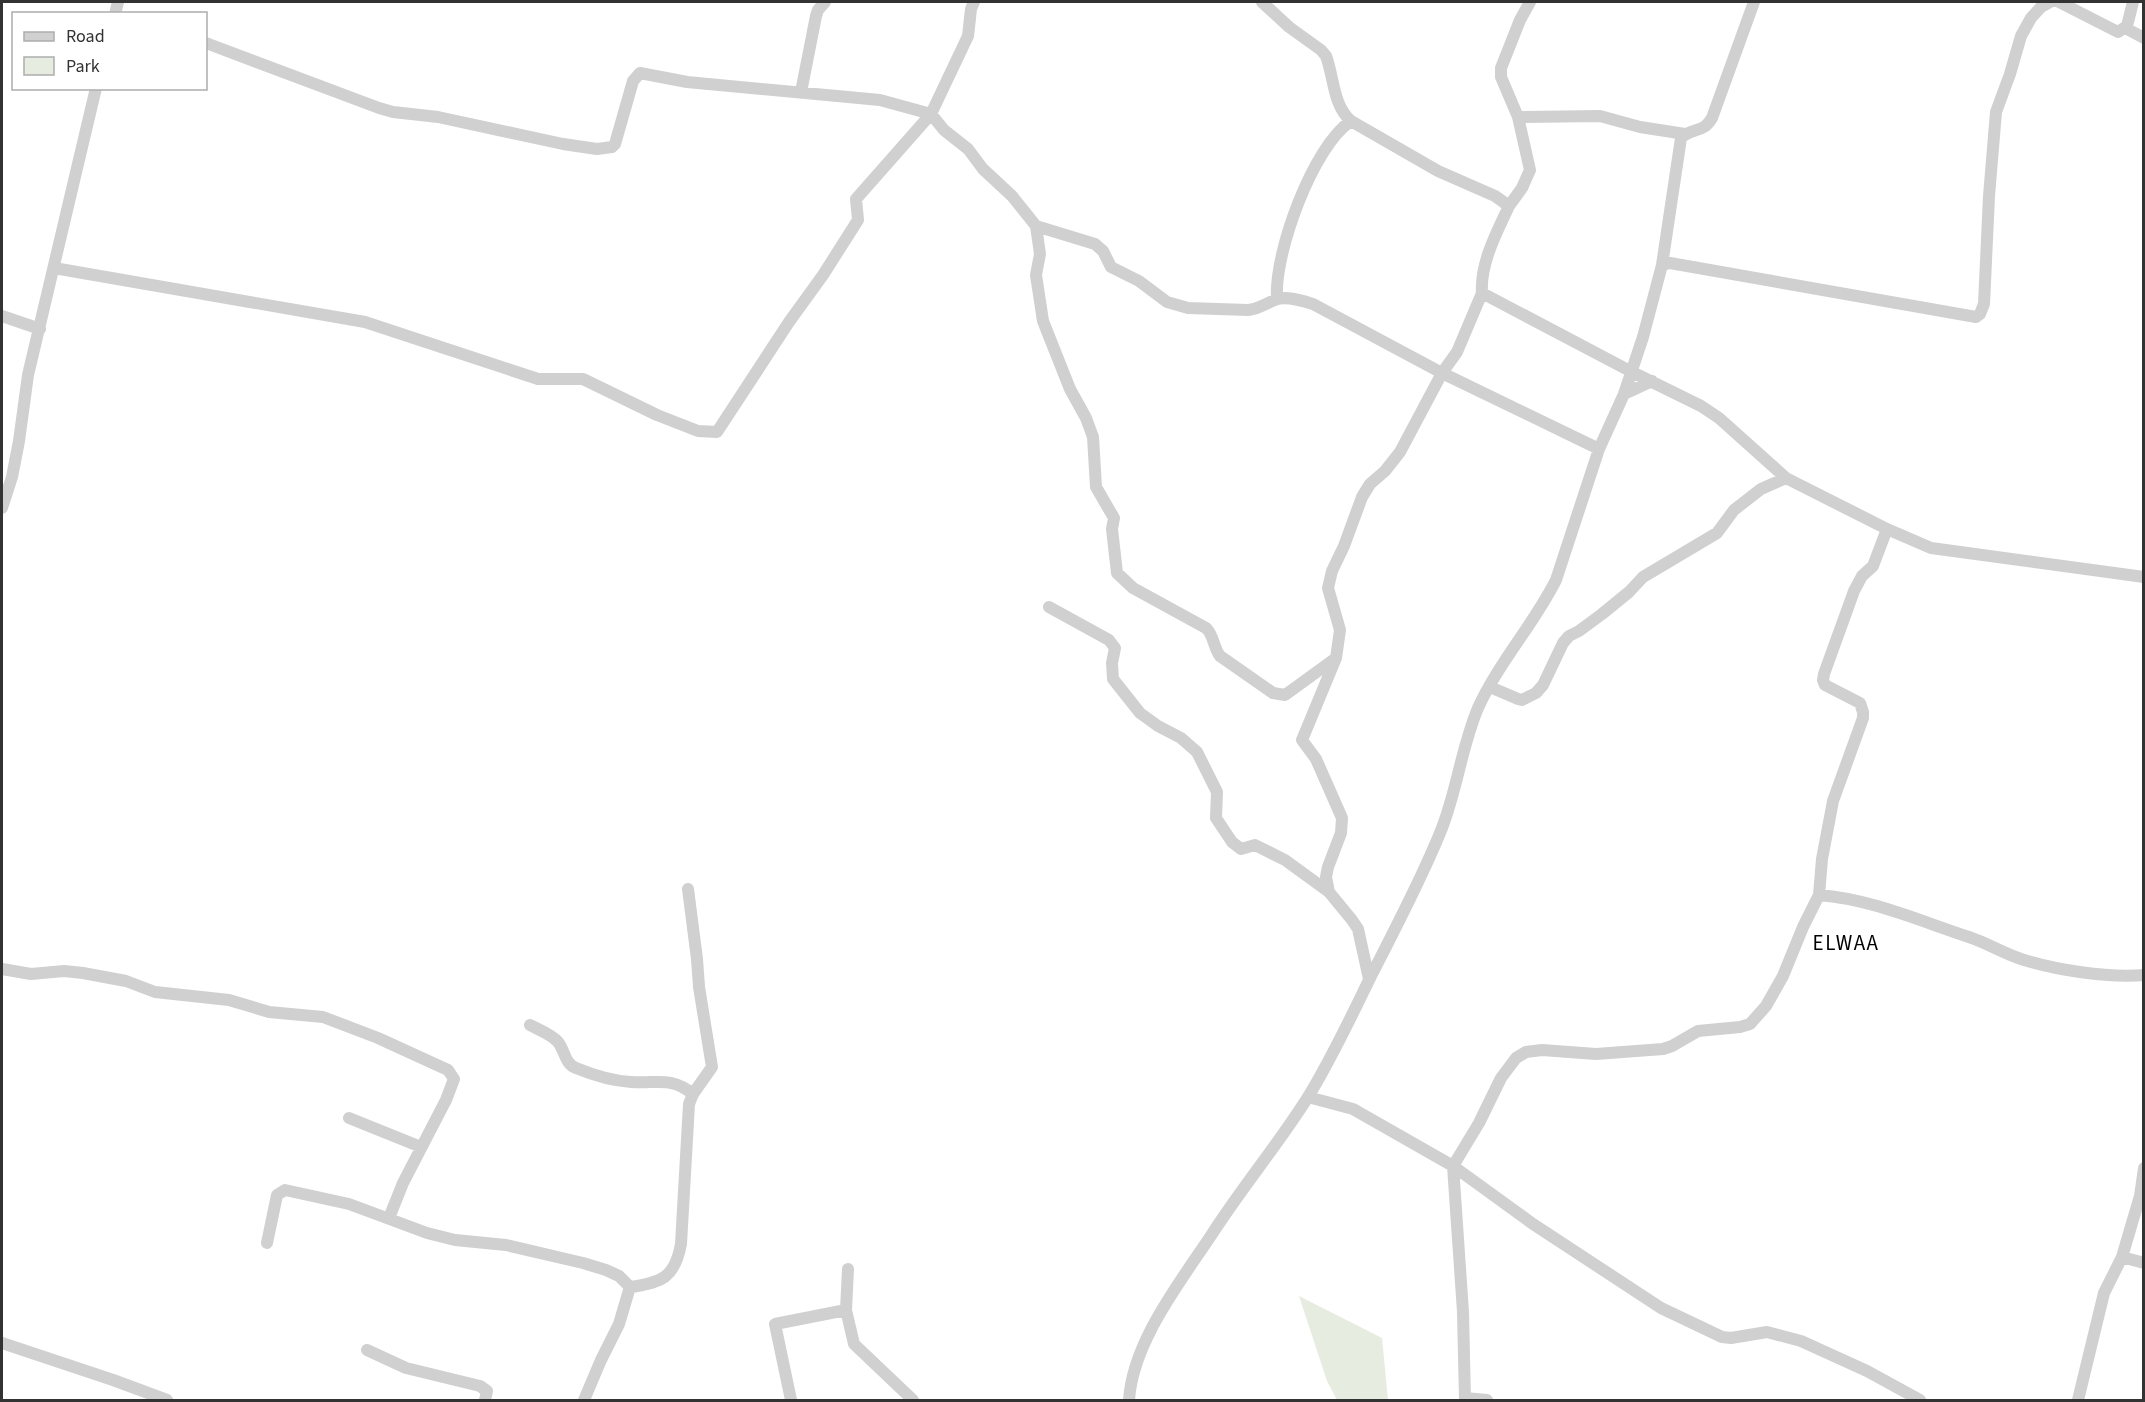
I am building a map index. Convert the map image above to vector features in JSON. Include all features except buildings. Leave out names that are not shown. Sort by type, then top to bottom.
[{"type":"street","points":[[801,92],[816,16],[825,2]]},
{"type":"street","points":[[54,268],[365,322],[538,379],[583,379],[657,415],[698,431],[717,432],[858,220],[856,199],[931,114],[968,36],[974,2]]},
{"type":"street","points":[[1262,2],[1289,27],[1316,45],[1326,56],[1339,105],[1351,121],[1438,171],[1495,196],[1509,206]]},
{"type":"street","points":[[1329,892],[1326,872],[1341,833],[1342,818],[1316,759],[1302,740],[1336,658],[1340,630],[1328,588],[1332,571],[1344,546],[1362,496],[1370,484],[1394,461],[1442,373],[1457,352],[1482,293],[1481,282],[1486,262],[1509,206],[1522,188],[1530,170],[1518,117],[1501,76],[1501,68],[1511,40],[1530,2]]},
{"type":"street","points":[[1518,117],[1600,116],[1640,127],[1685,134],[1705,128],[1712,117],[1754,2]]},
{"type":"street","points":[[1662,265],[1670,263],[1976,318],[1984,304],[1996,112],[2010,74],[2020,36],[2031,18],[2050,2]]},
{"type":"street","points":[[2058,2],[2114,32],[2121,31],[2127,26],[2133,2]]},
{"type":"street","points":[[2127,26],[2129,30],[2144,38]]},
{"type":"street","points":[[207,43],[393,112],[421,114],[597,149],[612,147],[618,139],[631,89],[636,76],[640,73],[687,82],[880,100],[931,114],[944,130],[975,157],[983,169],[1012,196],[1036,226],[1040,254],[1036,275],[1042,321],[1070,389],[1094,437],[1096,487],[1114,518],[1112,529],[1118,573],[1133,588],[1206,628],[1211,633],[1220,656],[1273,693],[1285,694],[1336,658]]},
{"type":"street","points":[[2,508],[20,441],[28,375],[96,90]]},
{"type":"street","points":[[1277,298],[1279,261],[1296,206],[1309,178],[1337,133],[1351,121]]},
{"type":"street","points":[[1129,1401],[1136,1367],[1164,1305],[1308,1097],[1353,1014],[1440,833],[1449,810],[1467,738],[1478,707],[1546,599],[1556,579],[1599,449],[1632,372],[1662,265],[1678,146],[1685,134]]},
{"type":"street","points":[[1036,226],[1095,244],[1100,247],[1111,267],[1139,281],[1157,296],[1177,305],[1248,310],[1256,309],[1277,298],[1313,304],[1442,373],[1599,449]]},
{"type":"street","points":[[1482,293],[1713,413],[1786,478],[1887,529],[1931,548],[1953,553],[2144,577]]},
{"type":"street","points":[[2,316],[40,329]]},
{"type":"street","points":[[1624,394],[1652,381]]},
{"type":"street","points":[[1490,687],[1522,700],[1536,693],[1543,685],[1563,643],[1569,636],[1602,614],[1643,577],[1718,533],[1734,510],[1761,489],[1786,478]]},
{"type":"street","points":[[1487,1401],[1465,1399],[1463,1301],[1453,1166],[1479,1123],[1509,1065],[1516,1058],[1526,1053],[1542,1050],[1596,1054],[1663,1049],[1698,1031],[1750,1024],[1766,1006],[1783,976],[1819,896],[1822,859],[1833,801],[1863,718],[1860,703],[1825,685],[1824,674],[1854,591],[1862,576],[1873,566],[1887,529]]},
{"type":"street","points":[[1048,607],[1109,640],[1115,648],[1112,663],[1113,679],[1140,713],[1181,738],[1197,752],[1217,792],[1216,818],[1232,842],[1241,849],[1255,845],[1285,860],[1329,892],[1358,929],[1370,979]]},
{"type":"street","points":[[630,1287],[654,1282],[669,1275],[679,1254],[686,1183],[685,1150],[688,1111],[693,1094],[710,1070],[712,1063],[700,997],[698,958],[688,889]]},
{"type":"street","points":[[1819,896],[1843,897],[1868,903],[2041,964],[2089,973],[2144,975]]},
{"type":"street","points":[[2,969],[31,974],[64,971],[104,976],[155,992],[229,1000],[269,1012],[323,1017],[378,1038],[448,1070],[454,1079],[389,1218]]},
{"type":"street","points":[[530,1025],[558,1042],[568,1061],[576,1068],[625,1082],[667,1081],[680,1084],[693,1094]]},
{"type":"street","points":[[1308,1097],[1353,1109],[1453,1166],[1533,1224],[1661,1308],[1722,1337],[1731,1338],[1767,1332],[1802,1341],[1867,1371],[1920,1401]]},
{"type":"street","points":[[349,1118],[421,1146]]},
{"type":"street","points":[[2078,1401],[2104,1293],[2122,1257],[2140,1196],[2144,1168]]},
{"type":"street","points":[[267,1243],[277,1195],[285,1190],[343,1202],[427,1233],[454,1240],[506,1245],[583,1263],[613,1273],[630,1287]]},
{"type":"street","points":[[2122,1257],[2144,1263]]},
{"type":"street","points":[[848,1269],[846,1310],[854,1344],[913,1401]]},
{"type":"street","points":[[584,1401],[619,1324],[630,1287]]},
{"type":"street","points":[[791,1401],[775,1324],[846,1310]]},
{"type":"street","points":[[2,1342],[167,1401]]},
{"type":"street","points":[[368,1350],[406,1368],[480,1386],[487,1391],[485,1401]]},
{"type":"green space","points":[[1299,1296],[1382,1338],[1388,1400],[1337,1400],[1327,1381]]},
{"type":"district","name":"ELWAA","points":[[1846,943]]}]
